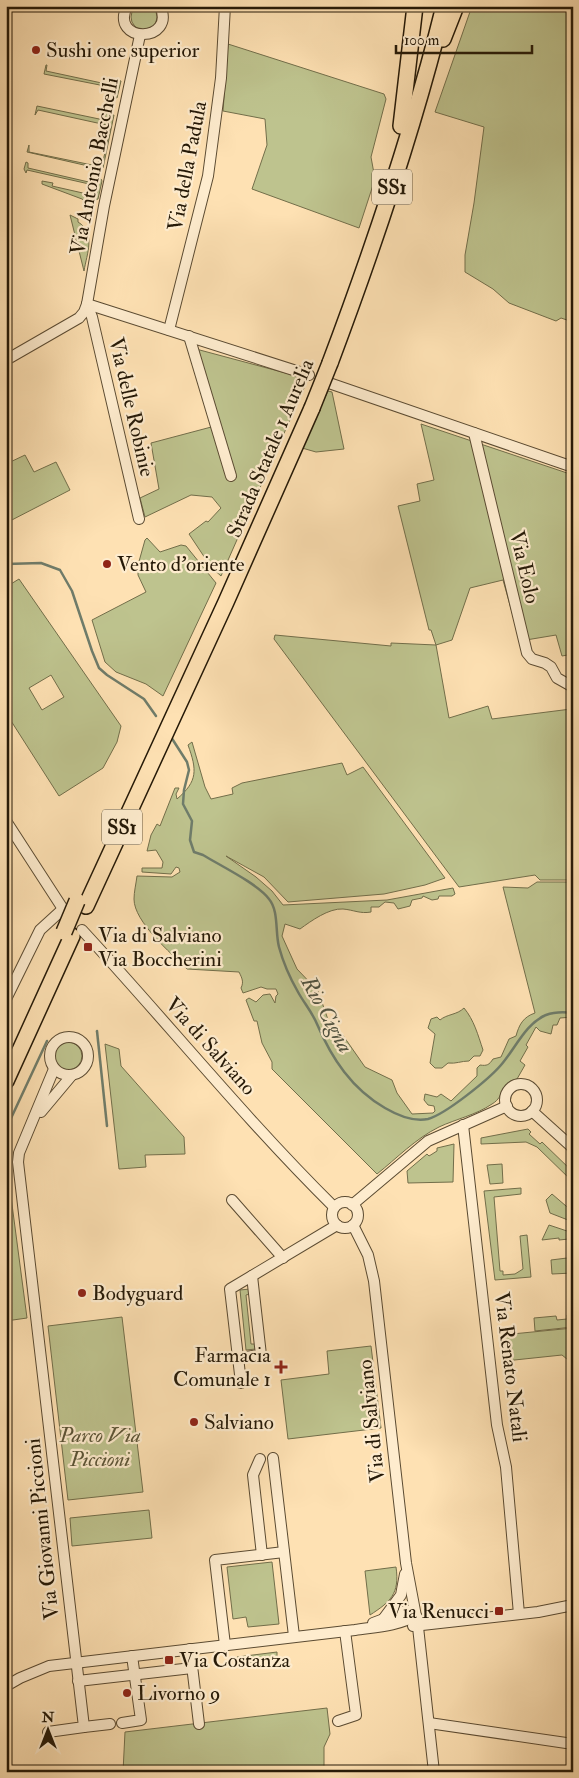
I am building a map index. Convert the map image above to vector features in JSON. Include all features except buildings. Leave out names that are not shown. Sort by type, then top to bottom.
[{"type":"highway","points":[[401,126],[414,6]]},
{"type":"highway","name":"Strada Statale 1 Aurelia","points":[[325,362],[420,66],[434,6]]},
{"type":"highway","name":"Strada Statale 1 Aurelia","points":[[6,1081],[73,933],[82,904],[189,669],[269,507],[377,234],[421,92],[444,6]]},
{"type":"highway","points":[[421,92],[456,6]]},
{"type":"highway","name":"Strada Statale 1 Aurelia","points":[[6,1058],[73,933]]},
{"type":"street","points":[[127,6],[124,16],[125,23],[132,32],[140,35],[152,33],[160,26],[162,17],[160,6]]},
{"type":"street","name":"Via della Padula","points":[[168,330],[208,176],[221,78],[225,6]]},
{"type":"street","name":"Via Antonio Bacchelli","points":[[86,304],[104,206],[140,35]]},
{"type":"street","points":[[6,360],[79,318],[84,312],[86,304],[309,375]]},
{"type":"street","name":"Via delle Robinie","points":[[86,304],[92,316],[139,519]]},
{"type":"street","points":[[190,336],[230,476]]},
{"type":"street","points":[[329,383],[573,467]]},
{"type":"street","name":"Via Eolo","points":[[474,433],[527,653],[532,659],[545,663],[557,678],[573,687]]},
{"type":"street","points":[[6,820],[64,911],[40,930],[6,1000]]},
{"type":"street","name":"Via di Salviano","points":[[73,933],[334,1207]]},
{"type":"street","points":[[62,1038],[74,1038],[84,1045],[88,1057],[84,1067],[77,1074],[72,1075],[59,1073],[54,1069],[50,1058],[53,1046],[62,1038]]},
{"type":"street","name":"Via Giovanni Piccioni","points":[[54,1069],[19,1153],[18,1162],[76,1663]]},
{"type":"street","name":"Via Giovanni Piccioni","points":[[32,1125],[41,1111],[72,1075]]},
{"type":"street","points":[[524,1084],[530,1086],[536,1094],[537,1103],[532,1111],[526,1115],[518,1115],[507,1106],[505,1099],[508,1091],[513,1086],[524,1084]]},
{"type":"street","points":[[352,1205],[428,1141],[507,1106]]},
{"type":"street","points":[[532,1111],[573,1148]]},
{"type":"street","name":"Via Renato Natali","points":[[463,1125],[498,1426],[506,1467],[519,1614]]},
{"type":"street","points":[[232,1200],[283,1258]]},
{"type":"street","points":[[343,1202],[352,1205],[357,1214],[353,1225],[345,1228],[337,1225],[332,1216],[334,1207],[343,1202]]},
{"type":"street","points":[[241,1383],[230,1289],[337,1225]]},
{"type":"street","name":"Via di Salviano","points":[[353,1225],[368,1255],[374,1281],[406,1563],[415,1616]]},
{"type":"street","points":[[238,1358],[261,1355],[252,1276]]},
{"type":"street","points":[[273,1458],[294,1636]]},
{"type":"street","points":[[260,1459],[253,1475],[262,1555]]},
{"type":"street","points":[[225,1645],[215,1560],[284,1552]]},
{"type":"street","points":[[385,1621],[401,1595],[406,1563]]},
{"type":"street","points":[[385,1621],[422,1626],[573,1605]]},
{"type":"street","points":[[6,1686],[49,1666],[361,1629],[385,1621],[409,1619],[415,1616],[422,1626],[434,1772]]},
{"type":"street","points":[[338,1720],[356,1715],[345,1631]]},
{"type":"street","points":[[190,1649],[198,1724]]},
{"type":"street","points":[[122,1723],[141,1720],[132,1656]]},
{"type":"street","points":[[76,1663],[84,1727]]},
{"type":"street","points":[[78,1681],[192,1668]]},
{"type":"street","points":[[429,1723],[573,1744]]},
{"type":"street","points":[[48,1732],[110,1724]]},
{"type":"green space","points":[[144,4],[153,8],[157,17],[153,26],[144,30],[135,26],[131,17],[135,8]]},
{"type":"green space","points":[[472,6],[573,6],[573,322],[561,318],[556,321],[509,303],[493,289],[465,272],[465,255],[484,127],[435,112]]},
{"type":"green space","points":[[228,44],[384,94],[386,99],[371,157],[375,179],[359,228],[252,189],[267,145],[265,119],[223,111]]},
{"type":"green space","points":[[46,65],[46,71],[111,85],[112,79],[121,81],[117,98],[109,97],[110,87],[44,74]]},
{"type":"green space","points":[[37,106],[104,120],[106,113],[114,115],[103,168],[27,152],[29,145],[29,152],[97,166],[99,160],[103,161],[111,126],[38,110],[35,115]]},
{"type":"green space","points":[[26,162],[28,163],[28,168],[93,183],[95,178],[101,179],[98,199],[91,202],[86,200],[86,202],[42,184],[42,181],[53,183],[52,186],[96,196],[98,186],[27,170],[26,173],[24,169]]},
{"type":"green space","points":[[70,215],[78,219],[78,222],[84,227],[89,238],[84,271]]},
{"type":"green space","points":[[196,349],[308,379],[221,576],[211,567],[189,534],[206,521],[208,522],[221,508],[212,497],[191,495],[145,517],[140,498],[159,489],[151,443],[215,426]]},
{"type":"green space","points":[[328,391],[332,392],[344,449],[316,452],[302,448]]},
{"type":"green space","points":[[421,424],[573,475],[573,654],[562,656],[556,635],[520,641],[503,580],[470,588],[452,640],[436,645],[431,630],[429,630],[398,506],[420,501],[417,484],[434,480]]},
{"type":"green space","points":[[25,455],[34,472],[56,462],[70,490],[6,523],[6,464]]},
{"type":"green space","points":[[147,538],[160,552],[181,545],[186,546],[216,583],[163,696],[146,684],[116,672],[105,662],[92,620],[146,592],[138,575],[138,565]]},
{"type":"green space","points":[[19,579],[121,726],[117,742],[103,768],[59,796],[6,713],[6,587]],"holes":[[[51,675],[64,697],[42,710],[29,688]]]},
{"type":"green space","points":[[275,635],[391,646],[391,643],[436,645],[449,718],[488,706],[492,719],[571,709],[569,684],[573,686],[573,880],[540,880],[535,875],[459,887],[274,639]]},
{"type":"green space","points":[[192,742],[205,787],[211,799],[233,794],[232,788],[242,783],[342,763],[347,775],[363,767],[445,878],[425,885],[384,894],[288,902],[264,877],[226,856],[256,877],[272,891],[283,905],[387,900],[453,888],[455,894],[452,896],[439,896],[438,899],[432,900],[423,896],[422,898],[412,900],[410,906],[398,909],[394,903],[385,902],[379,907],[371,907],[371,912],[338,909],[320,916],[300,929],[285,924],[282,936],[297,969],[318,991],[331,1028],[342,1034],[365,1067],[392,1080],[397,1093],[412,1114],[433,1113],[435,1111],[434,1106],[428,1105],[424,1100],[425,1094],[437,1097],[441,1094],[451,1101],[477,1076],[477,1068],[480,1065],[488,1065],[493,1059],[501,1057],[509,1039],[516,1036],[522,1022],[535,1013],[503,887],[528,888],[537,882],[573,882],[573,1017],[560,1018],[557,1025],[553,1025],[551,1034],[540,1031],[536,1027],[520,1061],[525,1065],[517,1079],[507,1083],[496,1101],[486,1108],[430,1132],[377,1174],[272,1069],[272,1062],[262,1043],[257,1021],[254,1021],[246,1000],[249,998],[256,1002],[263,995],[270,994],[275,1003],[278,994],[276,989],[261,987],[243,993],[239,972],[187,969],[154,937],[136,908],[134,896],[137,876],[172,877],[180,872],[179,868],[176,867],[171,874],[142,872],[142,868],[162,868],[163,862],[156,850],[147,851],[151,835],[157,824],[160,826],[175,788],[179,788],[176,794],[177,799],[184,793],[192,781],[194,768],[188,745]]},
{"type":"green space","points":[[464,1008],[473,1023],[483,1050],[480,1056],[474,1056],[469,1061],[448,1063],[442,1068],[435,1068],[430,1063],[435,1034],[428,1028],[431,1019],[437,1017],[440,1020]]},
{"type":"green space","points":[[68,1042],[78,1046],[82,1056],[78,1066],[68,1070],[58,1066],[54,1056],[58,1046]]},
{"type":"green space","points":[[105,1044],[119,1049],[121,1066],[184,1137],[185,1154],[145,1155],[146,1167],[119,1169]]},
{"type":"green space","points":[[528,1129],[531,1132],[529,1134],[540,1144],[542,1142],[573,1172],[573,1182],[537,1147],[526,1142],[481,1144],[481,1138]]},
{"type":"green space","points":[[454,1144],[453,1182],[408,1183],[407,1171],[427,1154],[429,1156],[437,1151],[437,1148]]},
{"type":"green space","points":[[6,1159],[27,1318],[6,1321]]},
{"type":"green space","points":[[502,1164],[503,1183],[490,1184],[487,1165]]},
{"type":"green space","points":[[521,1188],[521,1194],[494,1197],[500,1271],[503,1271],[503,1275],[515,1274],[523,1269],[520,1236],[527,1235],[531,1277],[495,1280],[484,1191]]},
{"type":"green space","points":[[552,1194],[573,1212],[573,1215],[568,1220],[550,1213],[546,1200]]},
{"type":"green space","points":[[549,1225],[573,1233],[573,1241],[569,1241],[569,1239],[559,1240],[559,1238],[542,1240]]},
{"type":"green space","points":[[567,1258],[573,1260],[573,1273],[552,1274],[551,1260]]},
{"type":"green space","points":[[250,1289],[250,1294],[246,1295],[251,1344],[255,1344],[256,1349],[246,1350],[240,1290]]},
{"type":"green space","points":[[573,1314],[573,1327],[535,1331],[534,1318],[556,1316],[557,1320],[567,1319],[567,1315]]},
{"type":"green space","name":"Parco Via Piccioni","points":[[122,1317],[143,1492],[68,1500],[48,1326]]},
{"type":"green space","points":[[573,1328],[573,1364],[562,1355],[505,1361],[502,1335]]},
{"type":"green space","points":[[371,1346],[381,1428],[288,1439],[281,1380],[329,1374],[327,1351]]},
{"type":"green space","points":[[149,1510],[152,1538],[72,1546],[70,1518]]},
{"type":"green space","points":[[272,1562],[279,1624],[248,1627],[246,1617],[233,1619],[227,1567]]},
{"type":"green space","points":[[396,1567],[395,1591],[383,1606],[370,1615],[365,1571]]},
{"type":"green space","points":[[277,1652],[277,1659],[238,1664],[237,1657]]},
{"type":"green space","points":[[327,1708],[330,1734],[324,1747],[324,1772],[123,1772],[125,1732]]},
{"type":"waterway","name":"Rio Cigna","points":[[6,564],[41,563],[60,570],[72,591],[99,668],[144,699],[156,716]]},
{"type":"waterway","name":"Rio Cigna","points":[[171,737],[187,762],[189,770],[183,804],[192,821],[190,840],[194,852],[203,855],[248,881],[269,899],[274,909],[281,953],[295,987],[313,1015],[336,1061],[353,1082],[373,1100],[385,1108],[411,1119],[423,1120],[436,1116],[467,1095],[495,1071],[532,1024],[552,1013],[573,1013]]},
{"type":"waterway","points":[[97,1031],[107,1126]]},
{"type":"waterway","points":[[6,1129],[47,1041]]},
{"type":"place","name":"Sushi one superior","points":[[36,50]]},
{"type":"place","name":"Vento d’oriente","points":[[107,564]]},
{"type":"place","name":"Via di Salviano Via Boccherini","points":[[88,947]]},
{"type":"place","name":"Bodyguard","points":[[82,1293]]},
{"type":"place","name":"Farmacia Comunale 1","points":[[281,1367]]},
{"type":"place","name":"Salviano","points":[[194,1422]]},
{"type":"place","name":"Via Renucci","points":[[499,1611]]},
{"type":"place","name":"Via Costanza","points":[[169,1660]]},
{"type":"place","name":"Livorno 9","points":[[127,1693]]}]
